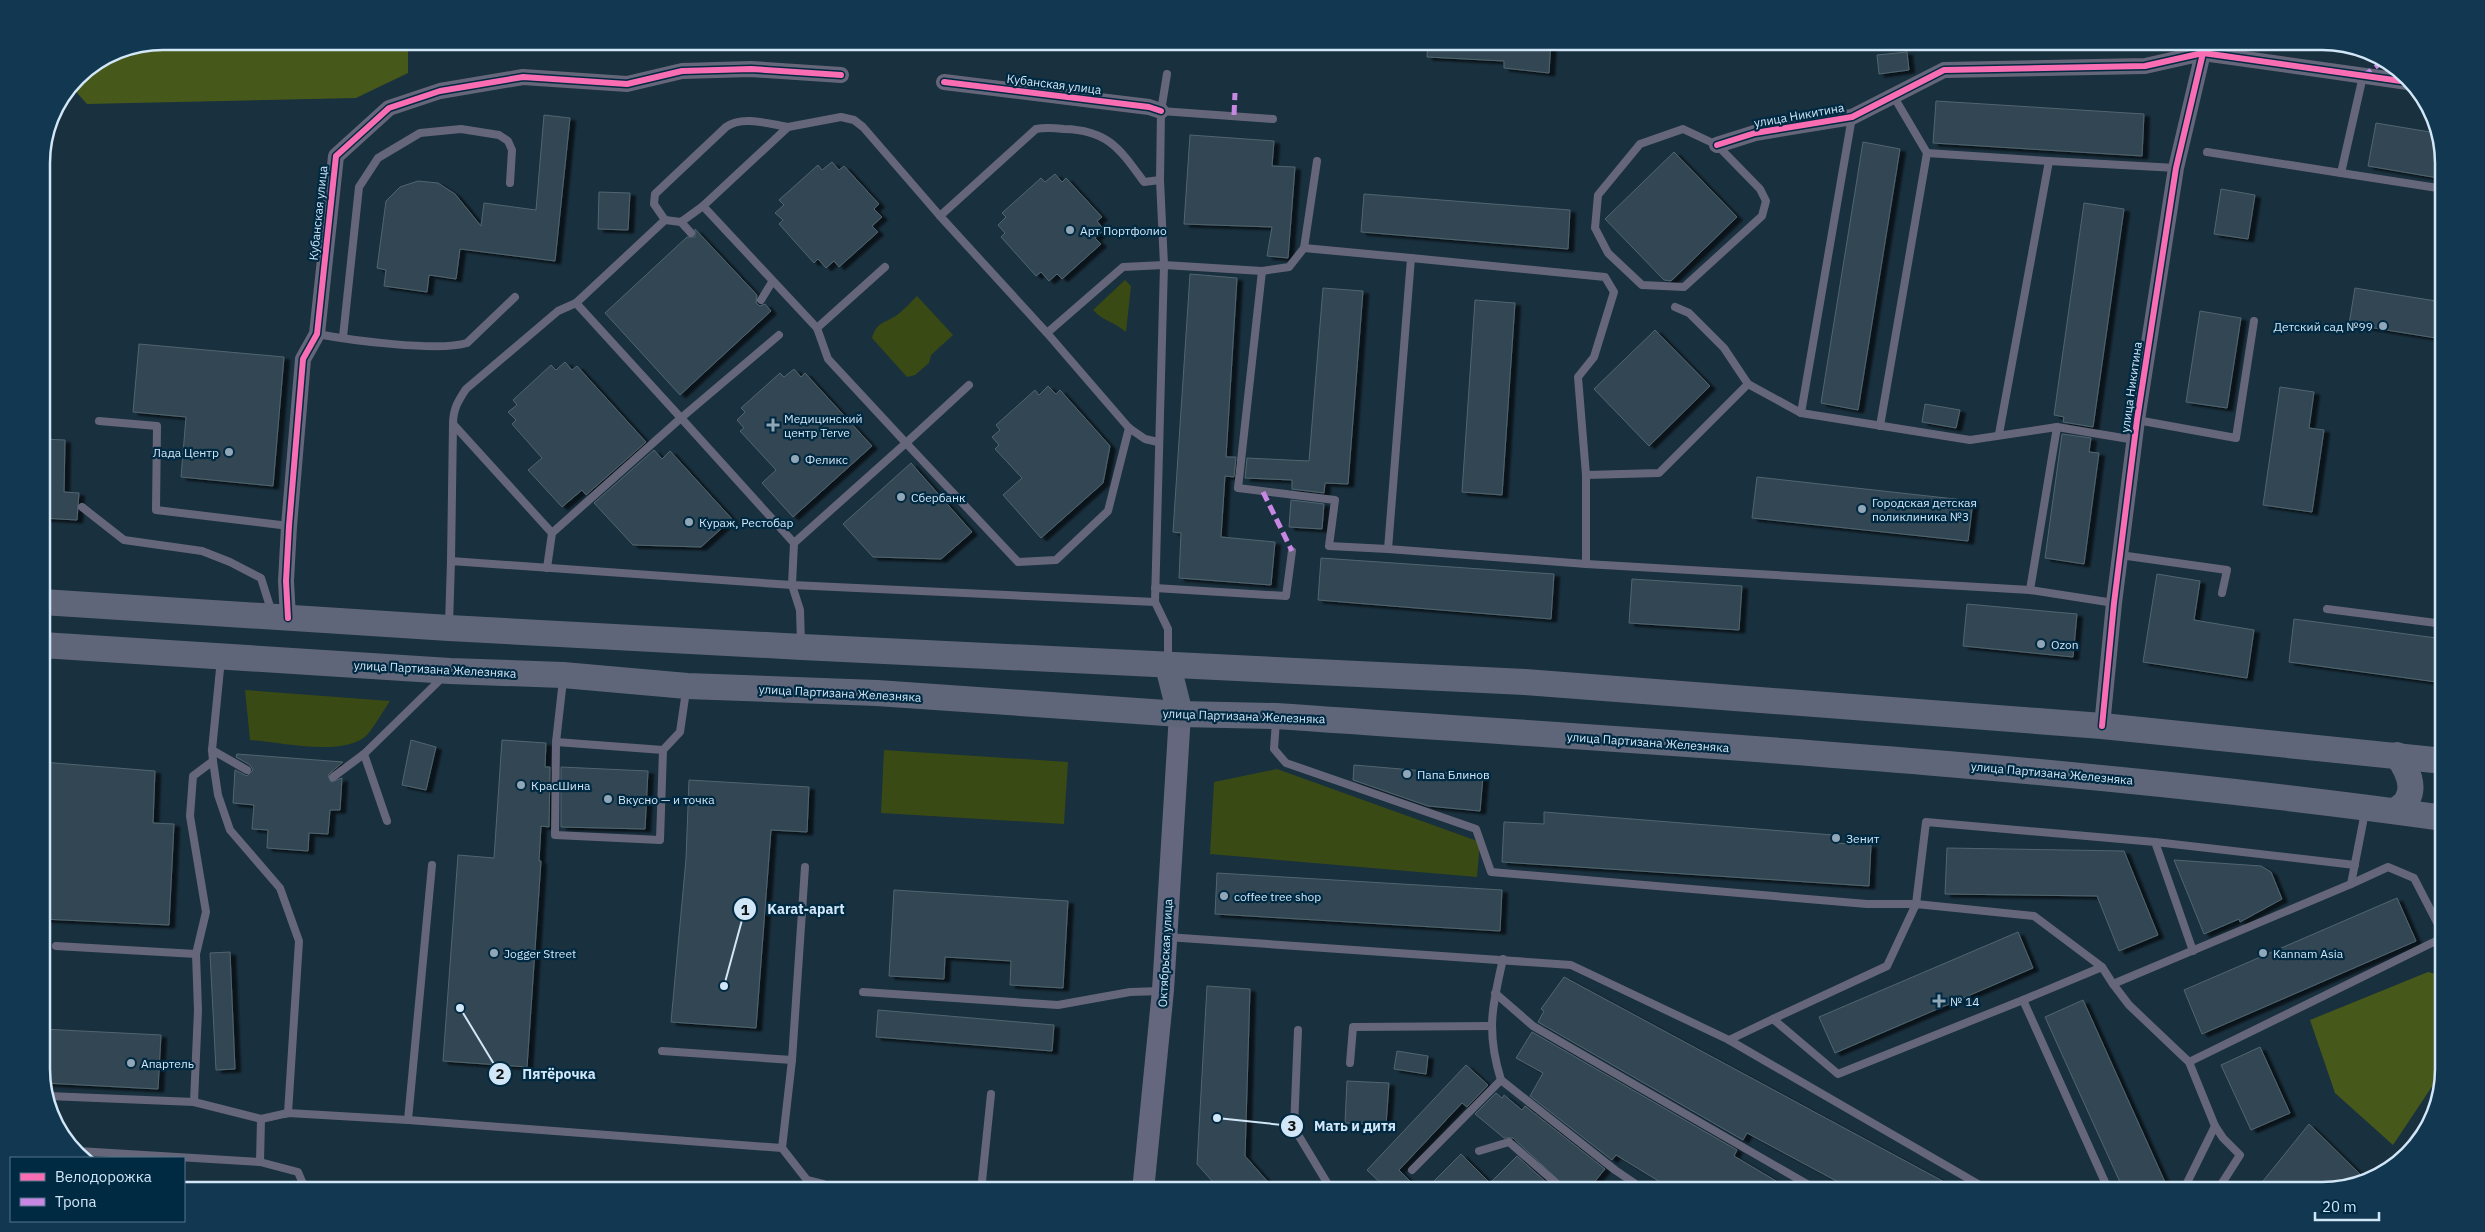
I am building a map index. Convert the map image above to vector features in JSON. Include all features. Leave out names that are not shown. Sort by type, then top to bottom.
[{"type":"main road","points":[[50,603],[802,648],[1525,682],[2102,726],[2435,760]]},
{"type":"main road","name":"улица Партизана Железняка","points":[[50,645],[450,671],[563,675],[687,686],[877,693],[1180,714],[1276,716],[1843,756],[2147,781],[2435,817]]},
{"type":"main road","points":[[1168,666],[1180,714]]},
{"type":"main road","name":"Октябрьская улица","points":[[1144,1182],[1164,990],[1165,937],[1180,714]]},
{"type":"main road","points":[[2395,811],[2407,800],[2410,792],[2408,770],[2397,755]]},
{"type":"street","name":"улица Никитина","points":[[2102,726],[2114,603],[2137,420],[2176,168],[2203,53]]},
{"type":"street","name":"улица Никитина","points":[[1717,144],[1755,133],[1852,117],[1944,70],[2145,66],[2203,53],[2399,81]]},
{"type":"street","name":"Кубанская улица","points":[[281,618],[286,581],[288,526],[303,358],[317,334],[336,156],[389,108],[440,92],[523,77],[627,84],[682,72],[751,68],[841,76]]},
{"type":"street","name":"Кубанская улица","points":[[944,82],[1149,106],[1161,111]]},
{"type":"lane","points":[[1167,74],[1161,111],[1160,180],[1164,265],[1155,602],[1168,629],[1168,666]]},
{"type":"lane","points":[[2341,173],[2363,76]]},
{"type":"lane","points":[[1880,426],[1927,153],[1894,97]]},
{"type":"lane","points":[[1161,111],[1273,119]]},
{"type":"lane","points":[[691,233],[681,222],[665,220],[654,204],[655,194],[726,127],[736,122],[745,121],[788,127],[841,117],[854,120],[863,127],[940,216],[1047,333],[1129,428],[1145,439],[1158,442]]},
{"type":"lane","points":[[1801,413],[1852,117]]},
{"type":"lane","points":[[681,222],[703,206],[788,127]]},
{"type":"lane","points":[[940,216],[1036,128],[1084,129],[1098,134],[1121,151],[1144,182],[1160,180]]},
{"type":"lane","points":[[343,337],[359,188],[378,158],[420,133],[461,129],[499,135],[508,141],[512,150],[510,183]]},
{"type":"lane","points":[[1683,129],[1717,144],[1760,189],[1766,201],[1762,216],[1684,287],[1642,285],[1608,253],[1595,228],[1598,195],[1640,144],[1683,129]]},
{"type":"lane","points":[[2207,152],[2435,188]]},
{"type":"lane","points":[[1927,153],[2176,168]]},
{"type":"lane","points":[[1047,333],[1123,267],[1164,265],[1262,272],[1289,266],[1304,248],[1317,161]]},
{"type":"lane","points":[[1999,434],[2049,161]]},
{"type":"lane","points":[[703,206],[817,328],[828,359],[1018,562],[1056,560],[1108,512],[1129,428]]},
{"type":"lane","points":[[449,628],[453,424],[456,405],[466,389],[558,312],[576,304],[665,220]]},
{"type":"lane","points":[[1304,248],[1606,277],[1614,292],[1594,356],[1578,378],[1586,475],[1586,564]]},
{"type":"lane","points":[[1388,549],[1411,258]]},
{"type":"lane","points":[[817,328],[885,267]]},
{"type":"lane","points":[[1262,272],[1238,488],[1335,500],[1330,546],[1586,564],[2030,590],[2114,603]]},
{"type":"lane","points":[[762,300],[772,282]]},
{"type":"lane","points":[[317,334],[412,345],[458,346],[467,343],[515,297]]},
{"type":"lane","points":[[576,304],[794,543],[792,585],[800,610],[802,648]]},
{"type":"lane","points":[[1675,307],[1689,313],[1724,348],[1748,384],[1801,413],[1970,440],[1999,434],[2057,427],[2135,440]]},
{"type":"lane","points":[[2137,420],[2236,438],[2254,320]]},
{"type":"lane","points":[[547,568],[552,533],[778,335]]},
{"type":"lane","points":[[1586,475],[1659,473],[1748,384]]},
{"type":"lane","points":[[794,543],[969,385]]},
{"type":"lane","points":[[99,421],[158,426],[156,510],[288,526]]},
{"type":"lane","points":[[453,424],[552,533]]},
{"type":"lane","points":[[2030,590],[2057,427]]},
{"type":"lane","points":[[82,507],[124,540],[202,551],[230,562],[261,578],[281,618]]},
{"type":"lane","points":[[1155,588],[1286,596],[1292,551]]},
{"type":"lane","points":[[2120,555],[2227,570],[2222,593]]},
{"type":"lane","points":[[451,561],[792,585],[1155,602]]},
{"type":"lane","points":[[2327,609],[2435,623]]},
{"type":"lane","points":[[221,655],[212,750],[218,795],[230,830],[280,888],[299,941],[288,1113]]},
{"type":"lane","points":[[333,777],[364,754],[450,671]]},
{"type":"lane","points":[[563,675],[556,742],[555,835],[660,840],[663,750],[680,732],[687,686]]},
{"type":"lane","points":[[1276,716],[1274,749],[1286,763],[1476,829],[1491,872],[1867,904],[1916,904],[2034,916],[2102,967],[2129,1005],[2188,1062],[2215,1126],[2223,1138],[2240,1155],[2223,1182]]},
{"type":"lane","points":[[556,742],[663,750]]},
{"type":"lane","points":[[212,750],[247,770]]},
{"type":"lane","points":[[364,754],[387,821]]},
{"type":"lane","points":[[194,1102],[198,1010],[196,954],[206,912],[190,816],[193,776],[213,761]]},
{"type":"lane","points":[[2352,884],[2365,808]]},
{"type":"lane","points":[[1729,1040],[1887,966],[1916,904],[1926,822],[2155,842],[2355,865]]},
{"type":"lane","points":[[2155,842],[2193,951]]},
{"type":"lane","points":[[408,1120],[432,864]]},
{"type":"lane","points":[[805,867],[792,1060],[782,1148],[807,1180],[815,1182]]},
{"type":"lane","points":[[2113,984],[2352,884],[2388,867],[2414,878],[2435,919]]},
{"type":"lane","points":[[1165,937],[1571,965],[1729,1040],[1974,1182]]},
{"type":"lane","points":[[2188,1062],[2435,941]]},
{"type":"lane","points":[[56,946],[196,954]]},
{"type":"lane","points":[[1503,959],[1495,993],[1491,1026],[1493,1053],[1502,1080],[1633,1182]]},
{"type":"lane","points":[[1773,1019],[1838,1074],[2102,967]]},
{"type":"lane","points":[[863,992],[1058,1006],[1130,992],[1164,990]]},
{"type":"lane","points":[[1495,993],[1533,1026],[1803,1182]]},
{"type":"lane","points":[[2023,1000],[2105,1182]]},
{"type":"lane","points":[[1350,1063],[1353,1027],[1491,1026]]},
{"type":"lane","points":[[1298,1030],[1294,1128],[1327,1182]]},
{"type":"lane","points":[[662,1051],[792,1060]]},
{"type":"lane","points":[[1412,1170],[1502,1080]]},
{"type":"lane","points":[[982,1182],[991,1094]]},
{"type":"lane","points":[[53,1096],[194,1102],[261,1119],[288,1113],[782,1148]]},
{"type":"lane","points":[[260,1162],[261,1119]]},
{"type":"lane","points":[[2187,1182],[2215,1126]]},
{"type":"lane","points":[[1479,1151],[1509,1142],[1555,1182]]},
{"type":"lane","points":[[87,1152],[177,1157]]},
{"type":"lane","points":[[185,1157],[260,1162],[298,1172],[302,1182]]},
{"type":"green space","points":[[156,50],[408,50],[408,73],[356,98],[87,104],[76,92],[83,83],[100,69],[113,62],[141,52]]},
{"type":"green space","points":[[1125,280],[1131,286],[1126,332],[1093,310]]},
{"type":"green space","points":[[917,296],[953,335],[931,355],[929,363],[915,375],[907,377],[872,338],[879,325],[900,313]]},
{"type":"green space","points":[[245,690],[390,701],[368,734],[358,741],[329,747],[312,747],[250,740]]},
{"type":"green space","points":[[884,750],[1068,762],[1064,824],[881,813]]},
{"type":"green space","points":[[1277,769],[1480,842],[1477,877],[1210,854],[1214,782]]},
{"type":"green space","points":[[2428,972],[2435,974],[2434,1084],[2393,1145],[2335,1093],[2310,1020]]},
{"type":"building","points":[[1427,50],[1550,50],[1549,73],[1504,68],[1504,61],[1427,57]]},
{"type":"building","points":[[1907,52],[1909,70],[1879,74],[1877,55]]},
{"type":"building","points":[[1936,101],[2144,114],[2142,156],[1933,143]]},
{"type":"building","points":[[544,115],[570,118],[555,261],[460,249],[456,279],[429,275],[427,292],[384,286],[386,270],[377,268],[386,201],[400,187],[418,181],[438,183],[455,194],[481,226],[484,203],[536,210]]},
{"type":"building","points":[[2376,123],[2430,132],[2435,156],[2435,177],[2368,166]]},
{"type":"building","points":[[1190,135],[1274,141],[1272,166],[1295,167],[1288,258],[1267,256],[1272,227],[1184,224]]},
{"type":"building","points":[[1863,142],[1900,149],[1858,410],[1821,403]]},
{"type":"building","points":[[1674,152],[1737,217],[1671,281],[1664,280],[1605,219]]},
{"type":"building","points":[[832,162],[839,170],[844,166],[879,204],[874,209],[882,217],[872,226],[878,232],[839,267],[834,261],[826,268],[818,259],[814,263],[779,224],[783,220],[775,213],[784,205],[779,200],[818,165],[822,170]]},
{"type":"building","points":[[1055,174],[1062,182],[1066,178],[1102,217],[1097,221],[1104,230],[1095,238],[1101,244],[1062,279],[1057,274],[1049,281],[1041,272],[1036,276],[1001,237],[1005,233],[998,225],[1006,217],[1002,213],[1041,178],[1045,182]]},
{"type":"building","points":[[2221,189],[2255,195],[2248,239],[2214,234]]},
{"type":"building","points":[[599,192],[630,193],[628,230],[598,229]]},
{"type":"building","points":[[1364,194],[1570,210],[1568,249],[1361,232]]},
{"type":"building","points":[[2084,203],[2124,209],[2093,427],[2063,422],[2064,417],[2054,415]]},
{"type":"building","points":[[695,229],[757,295],[756,303],[760,306],[765,304],[771,311],[680,395],[605,313],[687,237],[695,237]]},
{"type":"building","points":[[1190,274],[1237,278],[1226,457],[1236,457],[1234,477],[1225,476],[1221,537],[1275,542],[1271,585],[1179,578],[1181,533],[1173,532]]},
{"type":"building","points":[[1323,288],[1363,291],[1348,484],[1325,483],[1324,493],[1292,489],[1292,480],[1245,478],[1247,458],[1309,461]]},
{"type":"building","points":[[2355,288],[2435,301],[2435,338],[2349,324]]},
{"type":"building","points":[[1475,300],[1515,303],[1502,495],[1462,492]]},
{"type":"building","points":[[2200,311],[2241,318],[2227,408],[2186,402]]},
{"type":"building","points":[[1655,330],[1710,386],[1649,446],[1594,389]]},
{"type":"building","points":[[139,344],[284,357],[273,486],[181,477],[186,417],[133,412]]},
{"type":"building","points":[[565,362],[572,370],[577,366],[646,442],[586,495],[582,490],[562,507],[528,470],[542,458],[512,424],[516,420],[508,412],[517,405],[513,400],[551,365],[556,370]]},
{"type":"building","points":[[794,369],[801,377],[805,373],[872,446],[793,517],[762,483],[776,470],[740,431],[744,428],[737,420],[745,412],[741,408],[780,373],[784,377]]},
{"type":"building","points":[[1048,386],[1056,394],[1060,390],[1110,446],[1103,483],[1041,538],[1003,495],[1022,478],[995,449],[999,445],[992,437],[1000,430],[996,425],[1035,390],[1039,395]]},
{"type":"building","points":[[2280,387],[2314,392],[2309,428],[2324,430],[2312,512],[2263,505]]},
{"type":"building","points":[[1925,404],[1960,410],[1956,428],[1922,422]]},
{"type":"building","points":[[2062,434],[2091,438],[2089,452],[2099,453],[2084,564],[2045,558]]},
{"type":"building","points":[[50,439],[65,440],[64,492],[79,493],[77,520],[50,518]]},
{"type":"building","points":[[654,450],[662,459],[670,451],[732,519],[701,547],[633,545],[594,503]]},
{"type":"building","points":[[911,463],[972,532],[941,559],[873,557],[843,524]]},
{"type":"building","name":"Городская детская поликлиника №3","points":[[1757,477],[1973,501],[1968,541],[1752,518]]},
{"type":"building","points":[[1291,500],[1324,504],[1322,529],[1289,527]]},
{"type":"building","points":[[1321,558],[1554,574],[1551,619],[1318,600]]},
{"type":"building","points":[[2157,574],[2200,581],[2194,620],[2254,630],[2247,678],[2143,662]]},
{"type":"building","points":[[1632,579],[1742,586],[1739,630],[1629,623]]},
{"type":"building","points":[[1967,604],[2077,614],[2073,657],[1963,646]]},
{"type":"building","points":[[2294,619],[2435,638],[2435,682],[2289,662]]},
{"type":"building","points":[[411,740],[436,747],[426,790],[402,785]]},
{"type":"building","points":[[502,740],[546,743],[545,767],[550,767],[549,827],[541,826],[539,861],[541,861],[527,1067],[443,1061],[458,855],[494,858]]},
{"type":"building","points":[[237,754],[343,762],[328,775],[331,782],[342,778],[340,810],[330,810],[328,834],[309,833],[308,851],[267,848],[268,830],[252,829],[254,805],[233,803],[235,770],[247,776],[253,770],[250,765],[236,757]]},
{"type":"building","points":[[50,763],[155,771],[153,823],[174,824],[169,925],[50,919]]},
{"type":"building","points":[[1354,765],[1483,776],[1480,811],[1428,806],[1353,780]]},
{"type":"building","name":"Вкусно — и точка","points":[[561,767],[648,771],[645,829],[561,827]]},
{"type":"building","points":[[689,780],[809,787],[807,832],[771,830],[756,1028],[671,1022],[686,859]]},
{"type":"building","points":[[1544,812],[1833,835],[1833,843],[1871,845],[1869,886],[1502,862],[1504,822],[1544,824]]},
{"type":"building","points":[[1947,848],[2124,851],[2158,935],[2119,951],[2097,896],[1945,894]]},
{"type":"building","points":[[2174,860],[2261,866],[2271,872],[2282,899],[2240,922],[2239,919],[2204,934]]},
{"type":"building","points":[[1217,873],[1502,890],[1500,931],[1215,914]]},
{"type":"building","points":[[894,890],[1068,901],[1063,988],[1010,985],[1011,961],[945,957],[944,979],[889,976]]},
{"type":"building","points":[[2397,898],[2416,941],[2202,1034],[2184,990]]},
{"type":"building","points":[[2018,932],[2033,968],[1835,1053],[1819,1017]]},
{"type":"building","points":[[230,952],[235,1069],[216,1070],[210,953]]},
{"type":"building","points":[[1564,977],[1944,1182],[1838,1182],[1747,1133],[1743,1140],[1538,1022],[1544,1011],[1541,1009]]},
{"type":"building","points":[[1207,986],[1250,989],[1245,1156],[1268,1182],[1213,1182],[1197,1164]]},
{"type":"building","points":[[2083,1000],[2165,1182],[2120,1182],[2045,1017]]},
{"type":"building","points":[[878,1010],[1054,1025],[1052,1051],[876,1037]]},
{"type":"building","points":[[50,1029],[161,1035],[158,1089],[51,1083]]},
{"type":"building","points":[[1532,1032],[1737,1150],[1734,1156],[1778,1182],[1660,1182],[1616,1155],[1612,1160],[1530,1096],[1543,1073],[1516,1058]]},
{"type":"building","points":[[2260,1047],[2290,1113],[2251,1130],[2221,1065]]},
{"type":"building","points":[[1397,1051],[1428,1056],[1426,1074],[1394,1069]]},
{"type":"building","points":[[1466,1065],[1488,1085],[1467,1107],[1462,1103],[1399,1170],[1411,1182],[1380,1182],[1367,1170]]},
{"type":"building","points":[[1347,1081],[1389,1083],[1386,1125],[1345,1123]]},
{"type":"building","points":[[1496,1093],[1502,1098],[1504,1095],[1522,1110],[1525,1106],[1605,1169],[1594,1182],[1560,1182],[1513,1138],[1504,1138],[1475,1114]]},
{"type":"building","points":[[2309,1124],[2361,1175],[2337,1181],[2262,1182]]},
{"type":"building","points":[[1461,1154],[1489,1182],[1433,1182]]},
{"type":"building","points":[[1517,1156],[1546,1182],[1491,1182]]},
{"type":"marked path","points":[[2363,76],[2378,65]]},
{"type":"marked path","points":[[1234,115],[1235,93]]},
{"type":"marked path","points":[[1263,492],[1292,551]]},
{"type":"cycle path","points":[[1717,145],[1755,133],[1852,117],[1944,70],[2145,66],[2203,53],[2399,81]]},
{"type":"cycle path","points":[[2102,726],[2114,603],[2137,420],[2176,168],[2203,53]]},
{"type":"cycle path","points":[[288,618],[286,581],[289,526],[303,359],[317,334],[336,156],[389,108],[440,91],[523,77],[627,84],[682,71],[751,69],[841,75]]},
{"type":"cycle path","points":[[944,82],[1149,107],[1161,111]]},
{"type":"place","name":"Арт Портфолио","points":[[1070,230]]},
{"type":"place","name":"Детский сад №99","points":[[2383,326]]},
{"type":"place","name":"Медицинский центр Terve","points":[[773,425]]},
{"type":"place","name":"Лада Центр","points":[[229,452]]},
{"type":"place","name":"Феликс","points":[[795,459]]},
{"type":"place","name":"Сбербанк","points":[[901,497]]},
{"type":"place","name":"Городская детская поликлиника №3","points":[[1862,509]]},
{"type":"place","name":"Кураж, Рестобар","points":[[689,522]]},
{"type":"place","name":"Ozon","points":[[2041,644]]},
{"type":"place","name":"Папа Блинов","points":[[1407,774]]},
{"type":"place","name":"КрасШина","points":[[521,785]]},
{"type":"place","name":"Вкусно — и точка","points":[[608,799]]},
{"type":"place","name":"Зенит","points":[[1836,838]]},
{"type":"place","name":"coffee tree shop","points":[[1224,896]]},
{"type":"place","name":"Jogger Street","points":[[494,953]]},
{"type":"place","name":"Kannam Asia","points":[[2263,953]]},
{"type":"place","name":"Karat-apart","points":[[724,986]]},
{"type":"place","name":"№ 14","points":[[1939,1001]]},
{"type":"place","name":"Пятёрочка","points":[[460,1008]]},
{"type":"place","name":"Апартель","points":[[131,1063]]},
{"type":"place","name":"Мать и дитя","points":[[1217,1118]]}]
